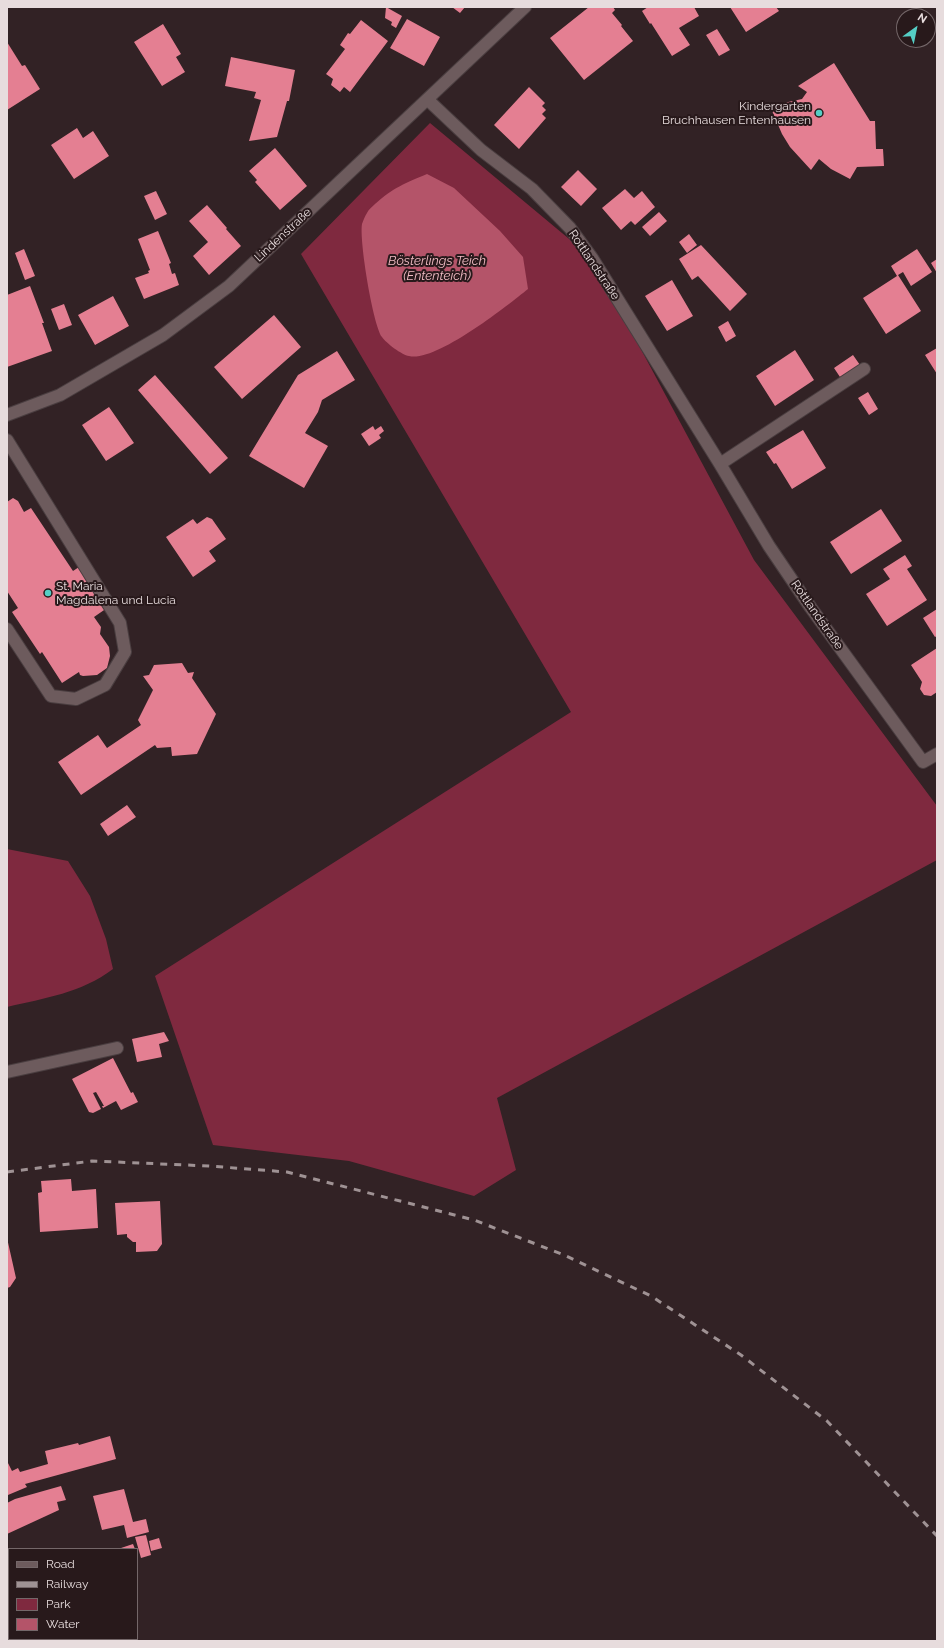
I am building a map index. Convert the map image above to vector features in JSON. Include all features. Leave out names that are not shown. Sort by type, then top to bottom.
[{"type":"street","name":"Lindenstraße","points":[[7,415],[60,395],[163,335],[229,286],[526,7]]},
{"type":"street","name":"Rottlandstraße","points":[[428,100],[482,150],[532,189],[570,228],[592,258],[720,464],[773,553],[811,608],[923,762],[937,754]]},
{"type":"street","points":[[720,464],[864,369]]},
{"type":"street","points":[[7,440],[120,623],[125,652],[105,685],[76,699],[51,696],[7,629]]},
{"type":"street","points":[[7,1072],[117,1048]]},
{"type":"green space","points":[[430,123],[592,258],[754,560],[937,806],[937,860],[497,1098],[516,1170],[474,1196],[349,1161],[213,1145],[155,976],[571,712],[301,254]]},
{"type":"green space","points":[[7,849],[68,861],[90,896],[106,939],[113,969],[88,984],[62,994],[7,1007]]},
{"type":"water","name":"Bösterlings Teich (Ententeich)","points":[[427,174],[454,188],[500,231],[523,257],[528,289],[488,320],[453,342],[436,351],[421,356],[409,356],[398,351],[387,342],[382,337],[378,329],[365,264],[362,224],[368,211],[382,198],[400,186]]},
{"type":"building","points":[[386,7],[402,16],[396,28],[391,25],[392,22],[385,18]]},
{"type":"building","points":[[452,7],[465,7],[460,13]]},
{"type":"building","points":[[589,7],[613,7],[615,10],[612,13],[633,41],[584,80],[550,38]]},
{"type":"building","points":[[648,7],[694,7],[699,16],[679,28],[690,45],[672,56],[642,11]]},
{"type":"building","points":[[730,7],[776,7],[779,11],[746,32]]},
{"type":"building","points":[[407,19],[440,37],[424,66],[390,48]]},
{"type":"building","points":[[361,20],[388,41],[350,92],[344,87],[340,92],[331,85],[333,79],[326,74],[345,49],[340,45],[348,33],[350,34]]},
{"type":"building","points":[[163,24],[181,54],[176,57],[185,72],[162,86],[134,42]]},
{"type":"building","points":[[717,29],[730,50],[719,56],[706,35]]},
{"type":"building","points":[[7,42],[22,66],[25,65],[40,89],[7,110]]},
{"type":"building","points":[[231,57],[295,70],[289,101],[287,101],[277,137],[249,141],[261,100],[254,98],[256,92],[225,86]]},
{"type":"building","name":"Kindergarten Bruchhausen Entenhausen","points":[[834,63],[870,121],[875,121],[876,149],[883,149],[884,166],[857,167],[850,179],[831,169],[819,159],[811,170],[790,147],[782,134],[770,106],[802,99],[807,92],[798,86]]},
{"type":"building","points":[[529,87],[545,103],[542,106],[546,110],[542,114],[546,118],[519,149],[494,125]]},
{"type":"building","points":[[77,128],[83,138],[93,131],[109,156],[74,179],[51,145]]},
{"type":"building","points":[[275,148],[307,186],[280,210],[255,182],[257,180],[249,171]]},
{"type":"building","points":[[578,170],[597,189],[581,206],[561,187]]},
{"type":"building","points":[[625,189],[634,198],[642,191],[655,207],[635,225],[631,221],[621,230],[602,208]]},
{"type":"building","points":[[156,191],[167,214],[155,220],[144,196]]},
{"type":"building","points":[[207,205],[241,246],[209,275],[193,256],[208,242],[189,221]]},
{"type":"building","points":[[659,212],[667,221],[650,236],[642,227]]},
{"type":"building","points":[[158,231],[171,263],[169,264],[172,274],[175,273],[179,285],[144,299],[135,278],[149,273],[148,271],[150,270],[138,239]]},
{"type":"building","points":[[689,234],[697,245],[687,253],[679,242]]},
{"type":"building","points":[[701,245],[747,294],[730,311],[698,276],[692,280],[679,259]]},
{"type":"building","points":[[24,249],[35,276],[25,280],[15,253]]},
{"type":"building","points":[[917,249],[932,272],[911,286],[903,272],[898,275],[921,311],[886,334],[863,298],[897,276],[891,266]]},
{"type":"building","points":[[937,259],[937,273],[931,263]]},
{"type":"building","points":[[672,280],[693,316],[667,331],[645,296]]},
{"type":"building","points":[[30,286],[44,323],[42,323],[52,351],[7,367],[7,295]]},
{"type":"building","points":[[113,296],[129,326],[95,345],[78,315]]},
{"type":"building","points":[[64,304],[72,325],[59,330],[51,309]]},
{"type":"building","points":[[274,315],[301,347],[242,399],[214,367]]},
{"type":"building","points":[[728,321],[736,336],[726,342],[718,327]]},
{"type":"building","points":[[937,348],[937,374],[925,355]]},
{"type":"building","points":[[795,350],[814,380],[775,406],[756,376]]},
{"type":"building","points":[[337,351],[355,380],[322,400],[318,412],[305,433],[328,446],[304,488],[249,456],[298,375]]},
{"type":"building","points":[[853,355],[860,365],[840,377],[834,368]]},
{"type":"building","points":[[155,375],[228,458],[210,474],[138,390]]},
{"type":"building","points":[[868,392],[878,409],[869,415],[858,398]]},
{"type":"building","points":[[109,407],[134,443],[106,461],[82,425]]},
{"type":"building","points":[[373,426],[375,430],[381,426],[384,431],[379,435],[381,438],[369,446],[361,434]]},
{"type":"building","points":[[803,430],[826,468],[792,489],[776,463],[774,464],[766,452]]},
{"type":"building","points":[[13,498],[18,501],[24,512],[31,508],[73,571],[79,567],[107,608],[94,617],[101,627],[100,634],[109,647],[110,656],[107,668],[97,675],[83,676],[80,675],[79,672],[62,683],[42,652],[40,654],[12,612],[18,608],[7,591],[7,502]]},
{"type":"building","points":[[881,509],[902,541],[851,574],[830,542]]},
{"type":"building","points":[[207,517],[212,519],[226,539],[209,551],[216,561],[193,577],[166,537],[193,519],[197,524]]},
{"type":"building","points":[[905,555],[912,566],[907,569],[927,600],[887,626],[866,594],[890,579],[883,569]]},
{"type":"building","points":[[937,609],[937,636],[935,637],[923,618]]},
{"type":"building","points":[[937,648],[937,692],[931,696],[924,695],[920,689],[922,682],[911,665]]},
{"type":"building","points":[[182,663],[188,673],[194,672],[192,678],[216,714],[197,754],[172,756],[171,747],[157,748],[155,745],[81,795],[58,762],[98,735],[107,748],[141,725],[138,720],[153,690],[143,676],[149,675],[154,665]]},
{"type":"building","points":[[127,805],[136,817],[108,836],[100,824]]},
{"type":"building","points":[[164,1032],[169,1041],[159,1044],[162,1057],[137,1062],[132,1039]]},
{"type":"building","points":[[113,1058],[131,1093],[133,1092],[138,1102],[121,1110],[116,1101],[103,1108],[102,1106],[104,1106],[96,1092],[93,1093],[101,1109],[93,1113],[89,1112],[72,1079]]},
{"type":"building","points":[[71,1179],[72,1191],[96,1189],[98,1228],[40,1232],[38,1193],[42,1192],[41,1181]]},
{"type":"building","points":[[160,1201],[162,1244],[157,1251],[136,1252],[136,1242],[133,1242],[127,1237],[127,1234],[117,1235],[115,1203]]},
{"type":"building","points":[[7,1238],[16,1278],[10,1287],[7,1288]]},
{"type":"building","points":[[110,1436],[116,1459],[25,1484],[27,1487],[8,1495],[7,1461],[12,1471],[18,1468],[20,1472],[48,1464],[45,1451],[78,1443],[79,1445]]},
{"type":"building","points":[[61,1486],[66,1500],[57,1502],[59,1510],[7,1534],[7,1503],[15,1499]]},
{"type":"building","points":[[124,1489],[133,1522],[146,1519],[149,1532],[127,1538],[124,1525],[102,1530],[93,1496]]},
{"type":"building","points":[[146,1535],[151,1555],[141,1558],[135,1537]]},
{"type":"building","points":[[159,1538],[162,1548],[151,1551],[149,1541]]},
{"type":"building","points":[[133,1544],[135,1548],[121,1548]]},
{"type":"railway","points":[[7,1172],[92,1161],[209,1166],[287,1172],[474,1220],[564,1255],[651,1296],[741,1355],[827,1421],[937,1536]]},
{"type":"place","name":"Kindergarten Bruchhausen Entenhausen","points":[[819,113]]},
{"type":"place","name":"St. Maria Magdalena und Lucia","points":[[48,593]]}]
